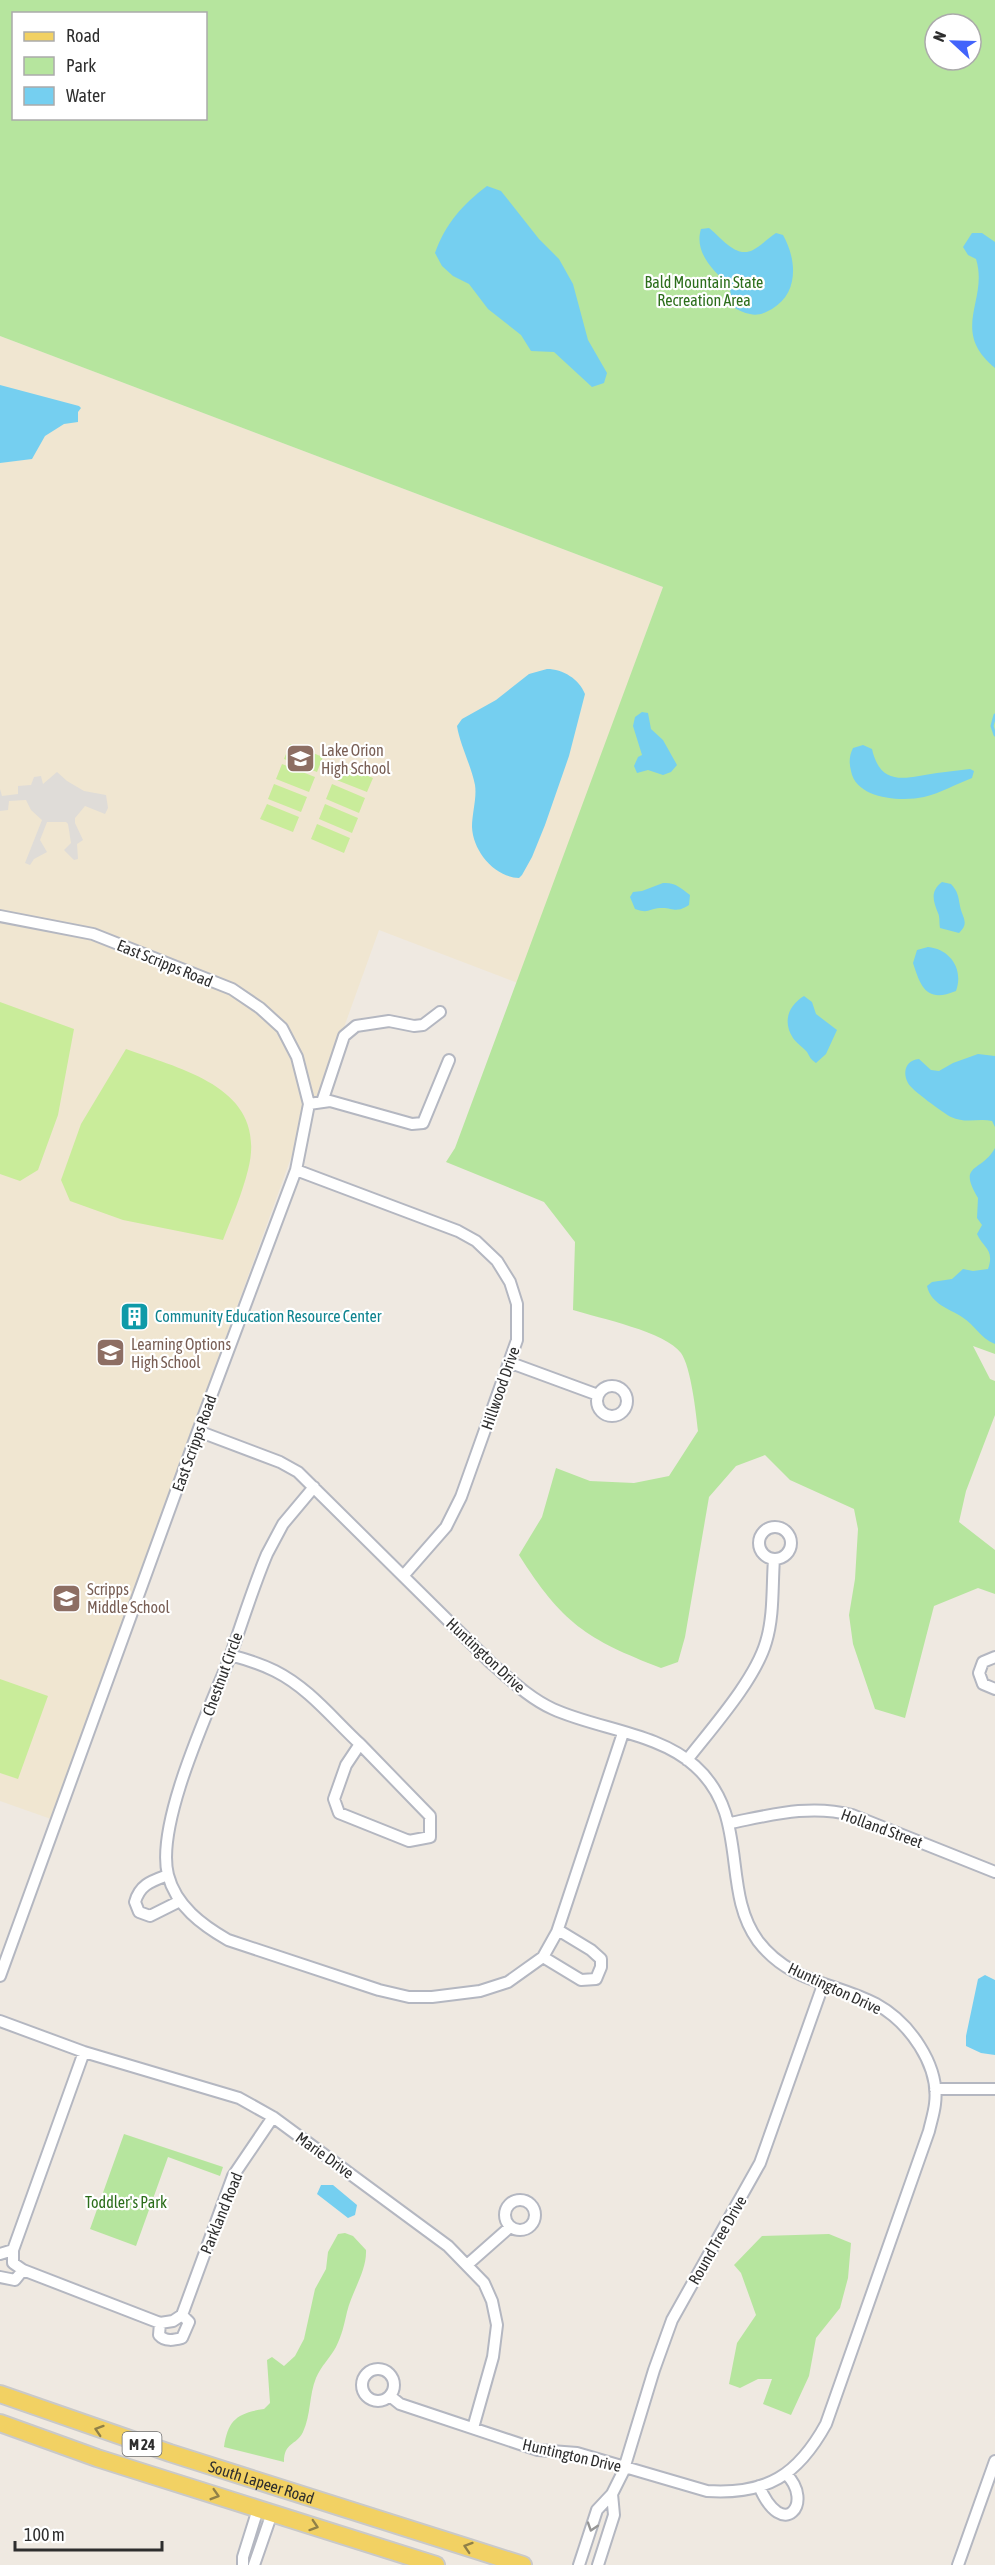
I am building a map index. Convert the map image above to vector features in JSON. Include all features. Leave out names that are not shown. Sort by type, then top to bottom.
[{"type":"main road","name":"South Lapeer Road","points":[[0,2394],[159,2450],[523,2565]]},
{"type":"main road","name":"South Lapeer Road","points":[[0,2423],[142,2472],[436,2565]]},
{"type":"main road","points":[[142,2472],[156,2463],[159,2450]]},
{"type":"main road","points":[[265,2511],[266,2491],[275,2487]]},
{"type":"street","name":"East Scripps Road","points":[[0,916],[93,934],[232,989],[260,1008],[282,1028],[297,1057],[309,1104],[296,1170],[198,1431],[0,1976]]},
{"type":"street","points":[[322,1102],[344,1036],[356,1026],[389,1021],[414,1026],[423,1025],[440,1012]]},
{"type":"street","points":[[309,1104],[330,1101],[412,1124],[423,1123],[449,1060]]},
{"type":"street","name":"Hillwood Drive","points":[[296,1170],[458,1231],[476,1241],[497,1261],[510,1282],[517,1304],[517,1340],[511,1363],[461,1497],[446,1527],[404,1575]]},
{"type":"street","points":[[511,1363],[598,1395]]},
{"type":"street","name":"Huntington Drive","points":[[198,1431],[280,1462],[298,1472],[519,1688],[555,1710],[674,1751],[687,1760],[706,1777],[716,1790],[730,1823],[745,1916],[758,1940],[774,1957],[795,1973],[877,2004],[898,2020],[912,2035],[931,2068],[935,2104],[929,2131],[826,2424],[811,2451],[786,2474],[759,2486],[726,2492],[708,2491],[577,2453],[538,2450],[400,2404],[390,2396]]},
{"type":"street","name":"Chestnut Circle","points":[[314,1487],[291,1512],[270,1548],[172,1813],[165,1849],[168,1875],[180,1901],[209,1929],[228,1940],[379,1990],[409,1997],[480,1991],[508,1982],[543,1957],[558,1930],[623,1733]]},
{"type":"street","points":[[687,1760],[750,1676],[760,1658],[770,1626],[774,1559]]},
{"type":"street","points":[[230,1654],[275,1671],[293,1681],[317,1700],[360,1744],[430,1816],[430,1837],[409,1841],[339,1813],[334,1799],[346,1765],[360,1744]]},
{"type":"street","points":[[995,1657],[982,1662],[978,1673],[983,1684],[995,1689]]},
{"type":"street","name":"Holland Street","points":[[730,1823],[801,1810],[835,1811],[852,1815],[995,1872]]},
{"type":"street","points":[[168,1875],[146,1884],[138,1892],[135,1902],[139,1912],[150,1916],[180,1901]]},
{"type":"street","points":[[543,1957],[581,1980],[596,1979],[602,1959],[558,1930]]},
{"type":"street","name":"Round Tree Drive","points":[[579,2565],[597,2510],[612,2494],[625,2466],[654,2370],[672,2320],[760,2163],[823,1985]]},
{"type":"street","name":"Marie Drive","points":[[0,2021],[84,2052],[239,2098],[273,2117],[448,2246],[484,2283],[492,2301],[497,2325],[493,2357],[473,2428]]},
{"type":"street","points":[[0,2277],[15,2280],[23,2270],[13,2263],[13,2250],[84,2052]]},
{"type":"street","points":[[935,2090],[995,2089]]},
{"type":"street","name":"Parkland Road","points":[[23,2270],[160,2323],[159,2335],[162,2338],[172,2340],[182,2338],[189,2322],[182,2315],[233,2176],[273,2117]]},
{"type":"street","points":[[467,2265],[510,2227]]},
{"type":"street","points":[[0,2254],[13,2250]]},
{"type":"street","points":[[160,2323],[173,2321],[182,2315]]},
{"type":"street","points":[[958,2565],[990,2491],[995,2461]]},
{"type":"street","points":[[759,2486],[773,2511],[783,2515],[792,2512],[796,2508],[798,2497],[795,2484],[786,2474]]},
{"type":"street","name":"Round Tree Drive","points":[[598,2565],[614,2515],[612,2494]]},
{"type":"street","points":[[243,2565],[243,2558],[265,2511]]},
{"type":"street","points":[[254,2565],[265,2511]]},
{"type":"shaded area","name":"Lake Orion High School","points":[[0,336],[663,587],[518,983],[379,930],[320,1094],[300,1133],[51,1819],[0,1801]]},
{"type":"shaded area","points":[[57,772],[84,791],[106,795],[108,808],[105,814],[85,806],[75,818],[83,840],[77,844],[78,859],[74,860],[64,850],[71,843],[68,824],[66,822],[47,822],[40,840],[47,852],[34,859],[30,865],[25,863],[42,820],[31,810],[26,800],[9,801],[8,810],[0,811],[0,789],[2,796],[18,794],[18,786],[31,785],[34,777],[41,776],[43,784]]},
{"type":"green space","name":"Bald Mountain State Recreation Area","points":[[0,0],[995,0],[995,1354],[973,1346],[990,1379],[995,1381],[995,1415],[966,1491],[959,1522],[995,1550],[995,1594],[978,1588],[934,1606],[905,1718],[875,1709],[853,1644],[849,1615],[855,1579],[858,1529],[854,1509],[790,1480],[765,1455],[736,1466],[709,1497],[685,1637],[678,1662],[661,1668],[613,1648],[594,1637],[563,1613],[534,1578],[519,1555],[542,1517],[556,1468],[590,1481],[634,1483],[669,1476],[698,1431],[690,1379],[685,1360],[673,1345],[647,1332],[573,1310],[575,1242],[544,1202],[446,1162],[455,1148],[663,587],[0,336]]},
{"type":"green space","points":[[290,744],[323,757],[317,772],[284,759]]},
{"type":"green space","points":[[282,764],[315,777],[309,792],[276,779]]},
{"type":"green space","points":[[340,764],[373,778],[367,792],[334,779]]},
{"type":"green space","points":[[274,784],[307,797],[301,812],[268,799]]},
{"type":"green space","points":[[332,784],[365,798],[359,813],[326,799]]},
{"type":"green space","points":[[267,804],[299,817],[293,832],[260,819]]},
{"type":"green space","points":[[325,804],[358,818],[352,833],[319,819]]},
{"type":"green space","points":[[317,824],[350,838],[344,853],[311,839]]},
{"type":"green space","points":[[0,1002],[74,1029],[58,1115],[38,1170],[20,1181],[0,1174]]},
{"type":"green space","points":[[126,1049],[172,1065],[216,1087],[234,1101],[246,1119],[251,1142],[248,1170],[223,1240],[123,1220],[70,1201],[61,1180],[81,1124]]},
{"type":"green space","points":[[0,1679],[48,1696],[18,1779],[0,1773]]},
{"type":"green space","name":"Toddler's Park","points":[[124,2134],[223,2167],[220,2176],[168,2157],[136,2246],[90,2229]]},
{"type":"green space","points":[[345,2233],[353,2236],[366,2250],[366,2258],[338,2343],[316,2378],[303,2432],[288,2447],[284,2462],[224,2447],[228,2430],[235,2419],[264,2409],[270,2403],[267,2360],[272,2357],[284,2366],[295,2356],[304,2339],[315,2289],[326,2269],[328,2252],[338,2234]]},
{"type":"green space","points":[[829,2234],[851,2243],[848,2278],[840,2308],[816,2338],[809,2376],[791,2415],[763,2404],[772,2379],[758,2379],[740,2388],[729,2384],[737,2343],[756,2315],[741,2273],[734,2265],[762,2236]]},
{"type":"water","points":[[487,186],[501,191],[539,239],[559,259],[573,284],[588,340],[607,373],[604,383],[592,387],[554,352],[531,351],[521,335],[488,309],[469,284],[453,276],[442,266],[435,253],[444,233],[462,208]]},
{"type":"water","points":[[709,228],[729,246],[741,252],[753,250],[776,233],[783,235],[791,255],[793,275],[787,294],[781,302],[764,313],[753,315],[733,307],[729,284],[716,273],[702,253],[699,237],[701,229]]},
{"type":"water","points":[[972,233],[982,233],[995,242],[995,368],[974,341],[972,328],[979,274],[976,259],[968,255],[963,247]]},
{"type":"water","points":[[0,385],[79,406],[81,408],[78,412],[78,422],[64,424],[45,436],[32,459],[0,463]]},
{"type":"water","points":[[547,669],[570,676],[585,694],[569,756],[532,857],[519,878],[510,877],[493,868],[476,845],[472,827],[475,785],[457,726],[462,719],[496,700],[529,674]]},
{"type":"water","points":[[642,712],[648,713],[651,729],[663,740],[677,765],[671,772],[663,775],[648,770],[637,773],[634,766],[638,757],[642,755],[633,726],[635,717]]},
{"type":"water","points":[[863,745],[872,749],[876,762],[882,770],[897,778],[970,769],[974,771],[972,778],[924,797],[904,799],[881,796],[861,788],[851,771],[850,760],[853,748]]},
{"type":"water","points":[[942,882],[951,884],[957,894],[965,923],[959,933],[940,928],[934,893]]},
{"type":"water","points":[[663,883],[681,888],[690,895],[689,905],[677,910],[635,909],[630,897],[633,892]]},
{"type":"water","points":[[928,947],[943,952],[953,962],[958,975],[956,991],[938,995],[932,994],[922,986],[913,963],[917,950]]},
{"type":"water","points":[[804,996],[812,1002],[816,1014],[837,1030],[826,1054],[816,1063],[794,1040],[788,1026],[791,1009]]},
{"type":"water","points":[[978,1054],[995,1056],[995,1127],[992,1121],[962,1120],[951,1117],[910,1086],[906,1079],[906,1067],[915,1060],[919,1059],[931,1070],[939,1071]]},
{"type":"water","points":[[995,1148],[995,1344],[985,1338],[967,1320],[936,1301],[927,1286],[932,1282],[952,1279],[963,1269],[973,1271],[988,1269],[989,1253],[977,1234],[982,1225],[977,1218],[978,1198],[972,1187],[970,1173]]},
{"type":"water","points":[[985,1975],[995,1980],[995,2055],[981,2053],[966,2046],[978,1979]]},
{"type":"water","points":[[321,2185],[333,2185],[357,2205],[355,2215],[348,2218],[317,2194]]},
{"type":"waterway","points":[[995,715],[992,726],[995,735]]},
{"type":"place","name":"Lake Orion High School","points":[[300,759]]},
{"type":"place","name":"Community Education Resource Center","points":[[134,1316]]},
{"type":"place","name":"Learning Options High School","points":[[110,1353]]},
{"type":"place","name":"Scripps Middle School","points":[[66,1598]]}]
